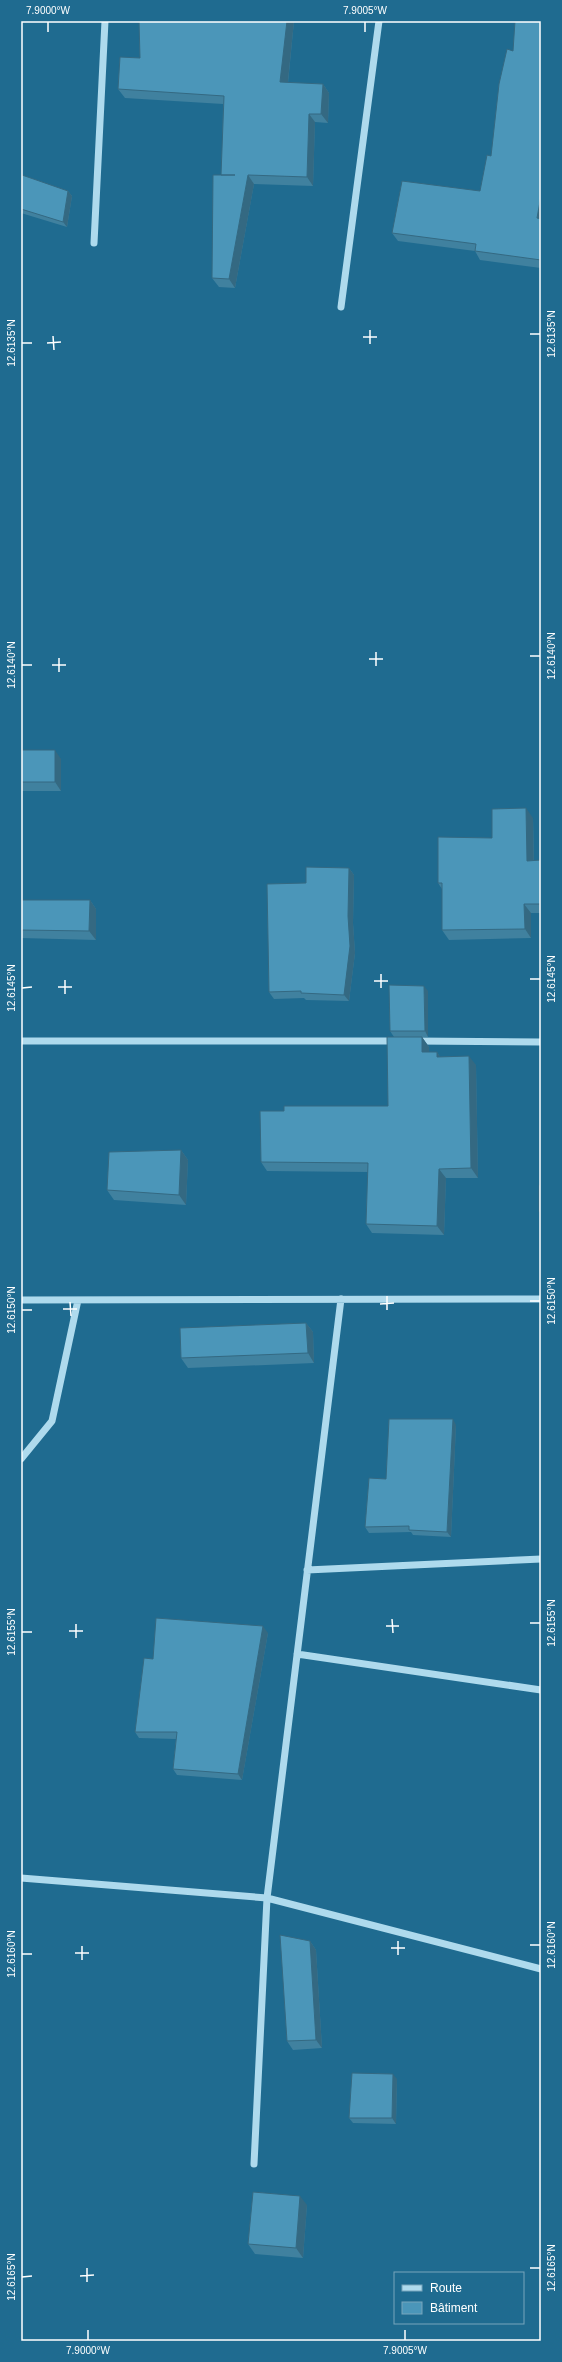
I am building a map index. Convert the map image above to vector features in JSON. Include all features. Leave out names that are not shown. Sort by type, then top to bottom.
[{"type":"street","points":[[94,243],[105,21]]},
{"type":"street","points":[[341,307],[379,21]]},
{"type":"street","points":[[21,1041],[541,1042]]},
{"type":"street","points":[[254,2164],[267,1898],[341,1299]]},
{"type":"street","points":[[21,1300],[541,1299]]},
{"type":"street","points":[[21,1459],[52,1422],[78,1300]]},
{"type":"street","points":[[307,1570],[541,1559]]},
{"type":"street","points":[[297,1654],[541,1690]]},
{"type":"street","points":[[21,1878],[267,1898],[541,1969]]},
{"type":"building","points":[[139,21],[287,21],[280,82],[323,84],[321,114],[309,114],[307,177],[248,175],[229,279],[212,278],[213,175],[221,175],[224,96],[118,89],[120,57],[140,58]]},
{"type":"building","points":[[515,21],[541,21],[541,196],[537,218],[541,219],[541,260],[475,251],[476,244],[392,233],[402,181],[480,191],[487,155],[491,156],[499,84],[507,49],[513,51]]},
{"type":"building","points":[[22,175],[68,191],[63,222],[21,209]]},
{"type":"building","points":[[21,750],[55,750],[55,782],[21,782]]},
{"type":"building","points":[[526,808],[527,861],[541,860],[541,904],[524,904],[525,929],[442,930],[442,883],[438,883],[438,837],[492,838],[492,809]]},
{"type":"building","points":[[306,867],[349,868],[348,916],[350,946],[344,995],[301,993],[301,991],[269,992],[267,884],[306,883]]},
{"type":"building","points":[[21,900],[90,900],[89,931],[21,930]]},
{"type":"building","points":[[389,985],[424,986],[425,1031],[390,1031]]},
{"type":"building","points":[[387,1037],[422,1037],[422,1052],[437,1052],[437,1057],[469,1056],[471,1168],[439,1169],[437,1226],[366,1224],[368,1163],[261,1162],[260,1111],[284,1111],[284,1106],[388,1106]]},
{"type":"building","points":[[181,1150],[179,1195],[107,1190],[109,1152]]},
{"type":"building","points":[[539,1185],[541,1185],[541,1212],[539,1212]]},
{"type":"building","points":[[306,1323],[308,1353],[181,1358],[180,1328]]},
{"type":"building","points":[[389,1419],[453,1419],[447,1532],[409,1530],[409,1526],[365,1527],[369,1478],[386,1479]]},
{"type":"building","points":[[156,1618],[263,1626],[238,1774],[173,1769],[177,1732],[135,1732],[144,1658],[153,1659]]},
{"type":"building","points":[[280,1935],[310,1941],[316,2040],[287,2041]]},
{"type":"building","points":[[352,2073],[393,2074],[392,2118],[349,2118]]},
{"type":"building","points":[[253,2192],[300,2196],[296,2248],[248,2244]]}]
